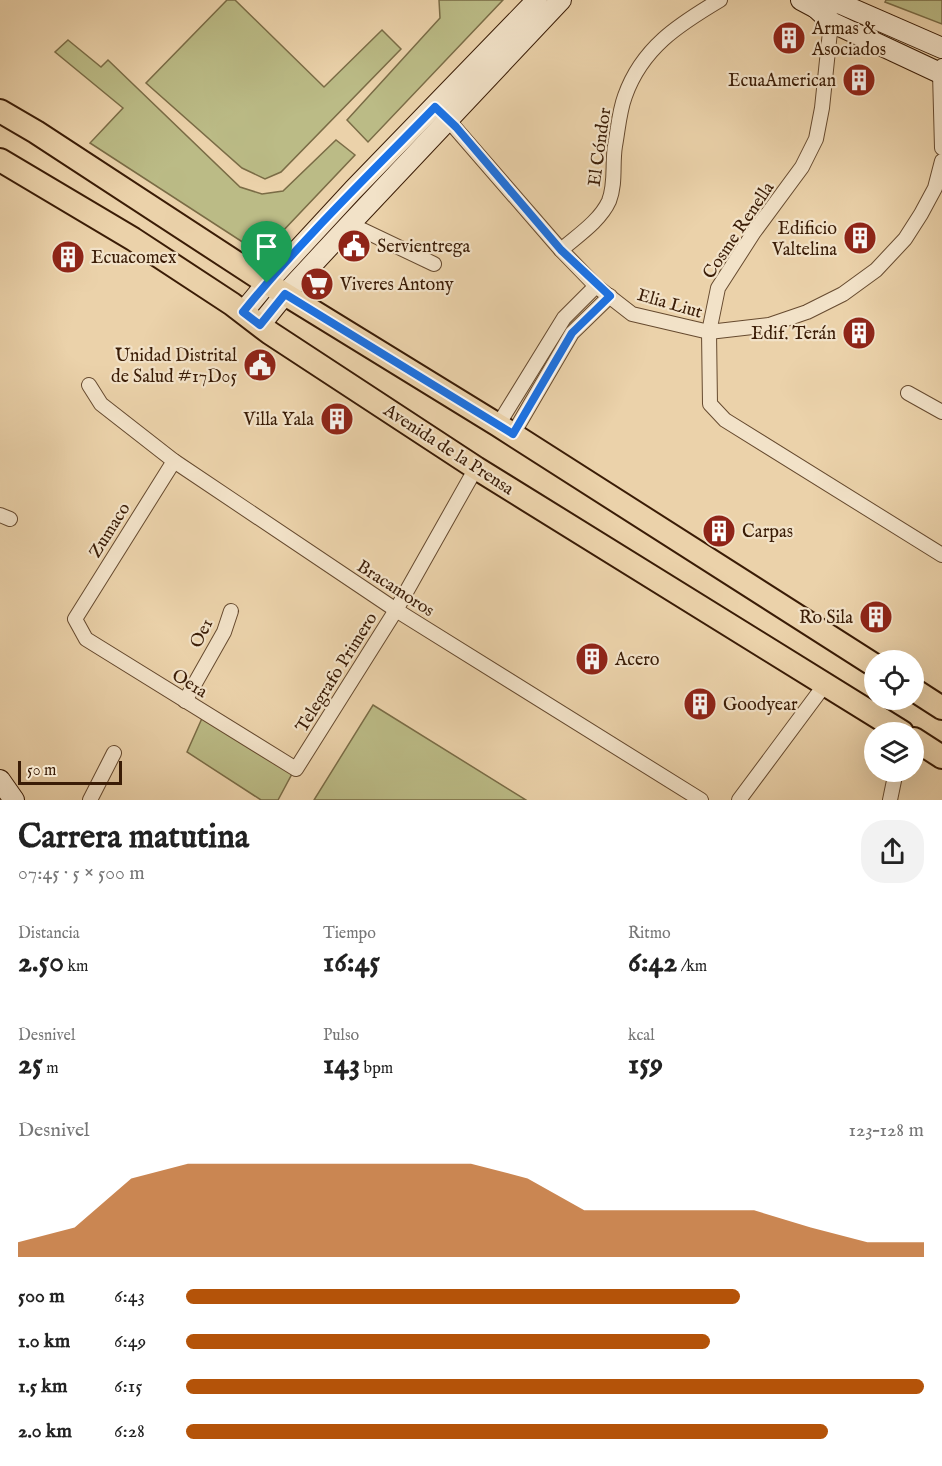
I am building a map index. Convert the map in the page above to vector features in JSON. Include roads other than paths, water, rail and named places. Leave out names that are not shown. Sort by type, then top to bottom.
[{"type":"main road","points":[[276,289],[350,224],[537,0]]},
{"type":"main road","points":[[251,319],[353,190],[442,113],[561,0]]},
{"type":"main road","points":[[809,4],[839,3],[942,48]]},
{"type":"main road","points":[[809,4],[831,22],[941,71]]},
{"type":"main road","points":[[0,111],[36,132],[276,289],[506,429],[864,659]]},
{"type":"main road","name":"Avenida de la Prensa","points":[[0,160],[132,239],[476,468],[886,722]]},
{"type":"main road","points":[[924,696],[942,708]]},
{"type":"main road","points":[[924,745],[942,757]]},
{"type":"main road","points":[[0,780],[15,800]]},
{"type":"street","name":"El Cóndor","points":[[561,250],[600,216],[609,201],[614,179],[614,155],[625,96],[643,62],[662,39],[691,17],[720,0]]},
{"type":"street","name":"Cosme Renella","points":[[831,22],[822,108],[816,139],[802,167],[754,232],[718,288],[709,332],[710,404],[725,420],[942,555]]},
{"type":"street","points":[[941,71],[942,148]]},
{"type":"street","name":"Elia Liut","points":[[442,113],[561,250],[596,286],[632,315],[709,332],[769,325],[807,312],[843,294],[876,270],[905,239],[921,214],[935,188],[942,161]]},
{"type":"street","points":[[350,224],[434,264]]},
{"type":"street","points":[[506,429],[564,318],[596,286]]},
{"type":"street","points":[[506,429],[572,333],[610,296]]},
{"type":"street","name":"Bracamoros","points":[[89,385],[101,404],[174,461],[396,610],[701,800]]},
{"type":"street","points":[[908,393],[942,412]]},
{"type":"street","name":"Zumaco","points":[[75,619],[174,461]]},
{"type":"street","name":"Telegrafo Primero","points":[[296,769],[396,610],[476,468]]},
{"type":"street","name":"Oe1","points":[[185,701],[225,632],[231,611]]},
{"type":"street","name":"Oe1a","points":[[75,619],[86,639],[296,769]]},
{"type":"street","points":[[739,800],[826,683]]},
{"type":"street","points":[[90,800],[114,753]]},
{"type":"street","points":[[890,800],[894,782]]},
{"type":"place","name":"Armas & Asociados","points":[[789,38]]},
{"type":"place","name":"EcuaAmerican","points":[[859,80]]},
{"type":"place","name":"Edificio Valtelina","points":[[860,238]]},
{"type":"place","name":"Servientrega","points":[[354,246]]},
{"type":"place","name":"Ecuacomex","points":[[68,257]]},
{"type":"place","name":"Viveres Antony","points":[[317,284]]},
{"type":"place","name":"Edif. Terán","points":[[859,333]]},
{"type":"place","name":"Unidad Distrital de Salud #17D05","points":[[260,365]]},
{"type":"place","name":"Villa Yala","points":[[337,419]]},
{"type":"place","name":"Carpas","points":[[719,531]]},
{"type":"place","name":"Ro Sila","points":[[876,617]]},
{"type":"place","name":"Acero","points":[[592,659]]},
{"type":"place","name":"Goodyear","points":[[700,704]]}]
